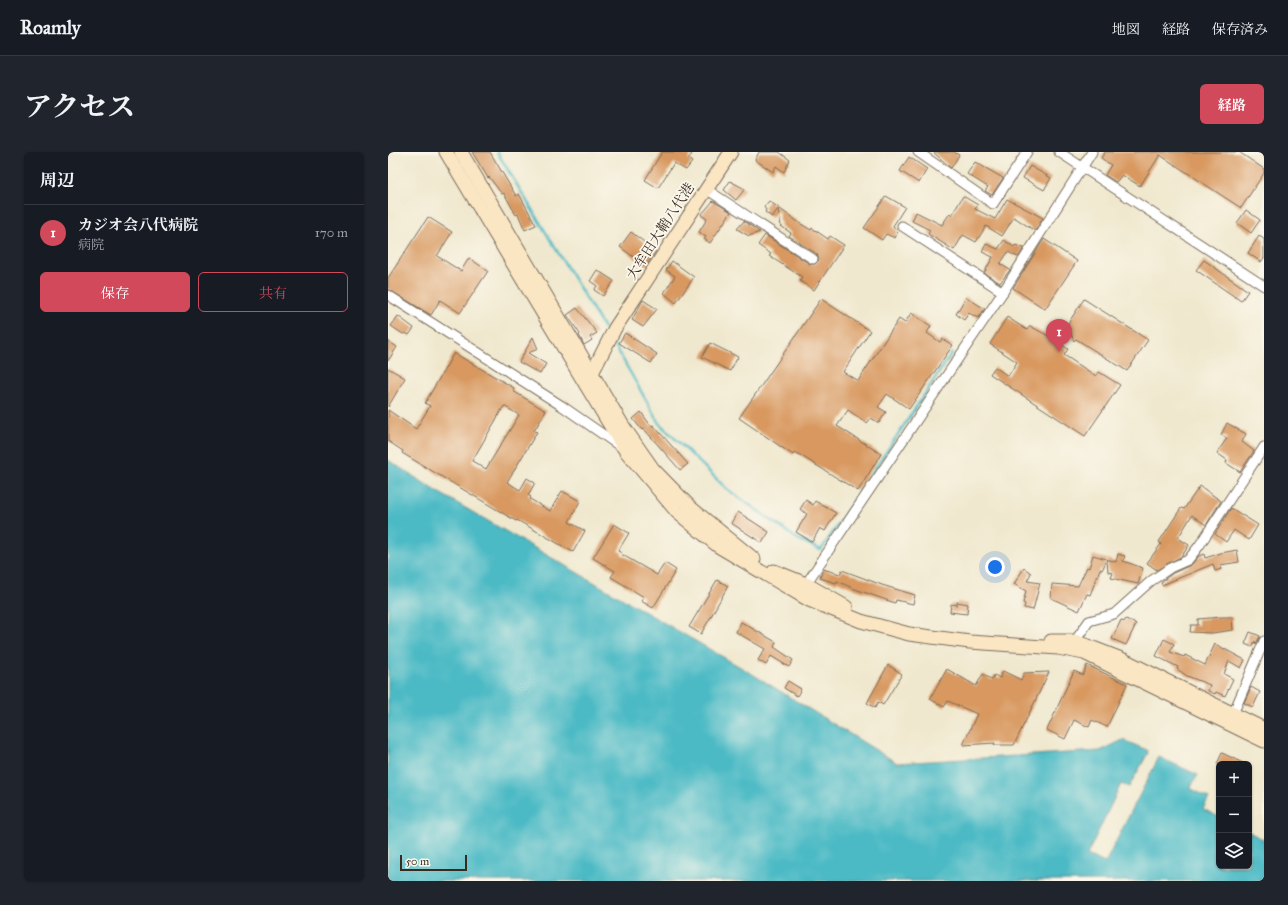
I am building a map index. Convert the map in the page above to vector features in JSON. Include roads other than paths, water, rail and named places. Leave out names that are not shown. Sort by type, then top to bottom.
[{"type":"street","points":[[446,152],[625,450],[677,512],[718,546],[808,600],[861,622],[908,634],[970,642],[1058,648],[1084,653],[1264,741]]},
{"type":"street","points":[[461,152],[623,426],[653,469],[691,508],[748,555],[779,574],[806,584],[842,606],[881,621],[922,631],[965,636],[1075,641],[1124,660],[1264,729]]},
{"type":"street","name":"大牟田大鞘八代港","points":[[592,373],[615,328],[731,152]]},
{"type":"street","points":[[918,152],[993,204],[1027,152]]},
{"type":"street","points":[[1059,152],[1264,286]]},
{"type":"street","points":[[806,584],[1003,292],[1092,152]]},
{"type":"street","points":[[706,190],[813,259]]},
{"type":"street","points":[[902,226],[1003,292]]},
{"type":"street","points":[[388,295],[562,406],[653,469]]},
{"type":"street","points":[[1075,641],[1089,621],[1114,614],[1151,581],[1170,568],[1188,560],[1199,546],[1264,447]]},
{"type":"street","points":[[1233,714],[1264,641]]},
{"type":"water","points":[[388,460],[438,492],[749,672],[897,763],[1100,751],[1123,740],[1147,750],[1148,753],[1129,787],[1121,784],[1087,855],[1105,863],[1159,757],[1198,775],[1190,788],[1209,798],[1203,809],[1216,816],[1216,869],[1252,869],[1252,834],[1264,840],[1264,881],[388,881]]},
{"type":"waterway","points":[[497,152],[607,333]]},
{"type":"waterway","points":[[613,342],[659,423],[727,489],[796,538],[821,550],[952,353]]},
{"type":"place","name":"カジオ会八代病院","points":[[1059,352]]}]
